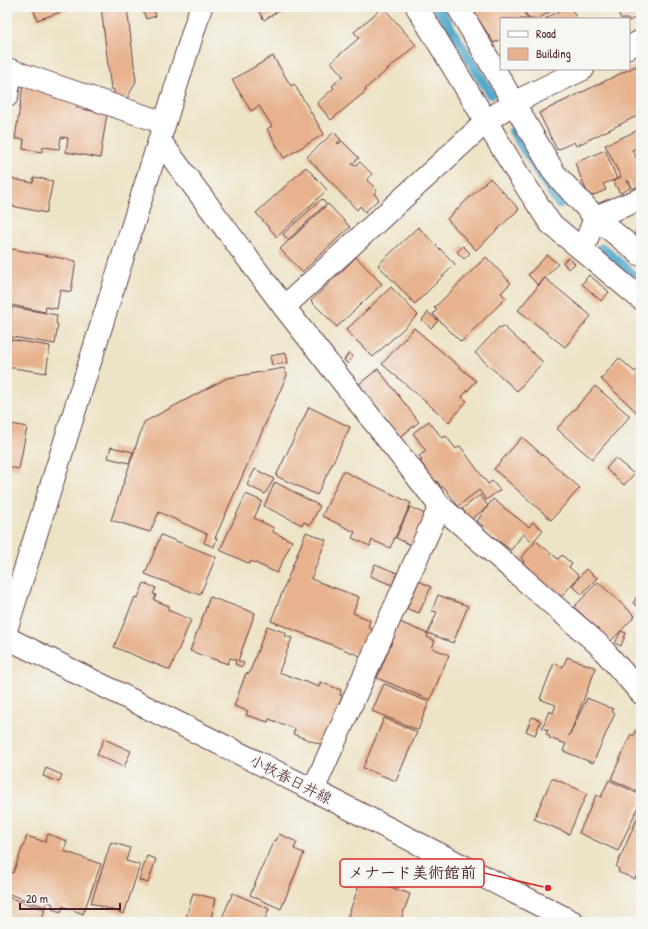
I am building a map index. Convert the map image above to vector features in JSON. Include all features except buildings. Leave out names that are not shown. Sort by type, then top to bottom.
[{"type":"street","points":[[7,627],[201,7]]},
{"type":"street","points":[[417,7],[516,171],[550,223],[641,299]]},
{"type":"street","points":[[458,7],[555,174],[595,217],[641,255]]},
{"type":"street","points":[[630,46],[641,41]]},
{"type":"street","points":[[7,96],[9,70],[162,132],[284,307],[440,506],[598,644],[641,693]]},
{"type":"street","points":[[284,307],[487,121],[513,103],[581,70]]},
{"type":"street","points":[[583,250],[595,217],[641,200]]},
{"type":"street","points":[[313,790],[440,506]]},
{"type":"street","name":"小牧春日井線","points":[[7,638],[313,790],[573,922]]},
{"type":"waterway","points":[[437,7],[491,94]]},
{"type":"waterway","points":[[513,131],[559,204]]},
{"type":"waterway","points":[[602,248],[641,282]]},
{"type":"place","name":"メナード美術館前","points":[[548,888]]}]
